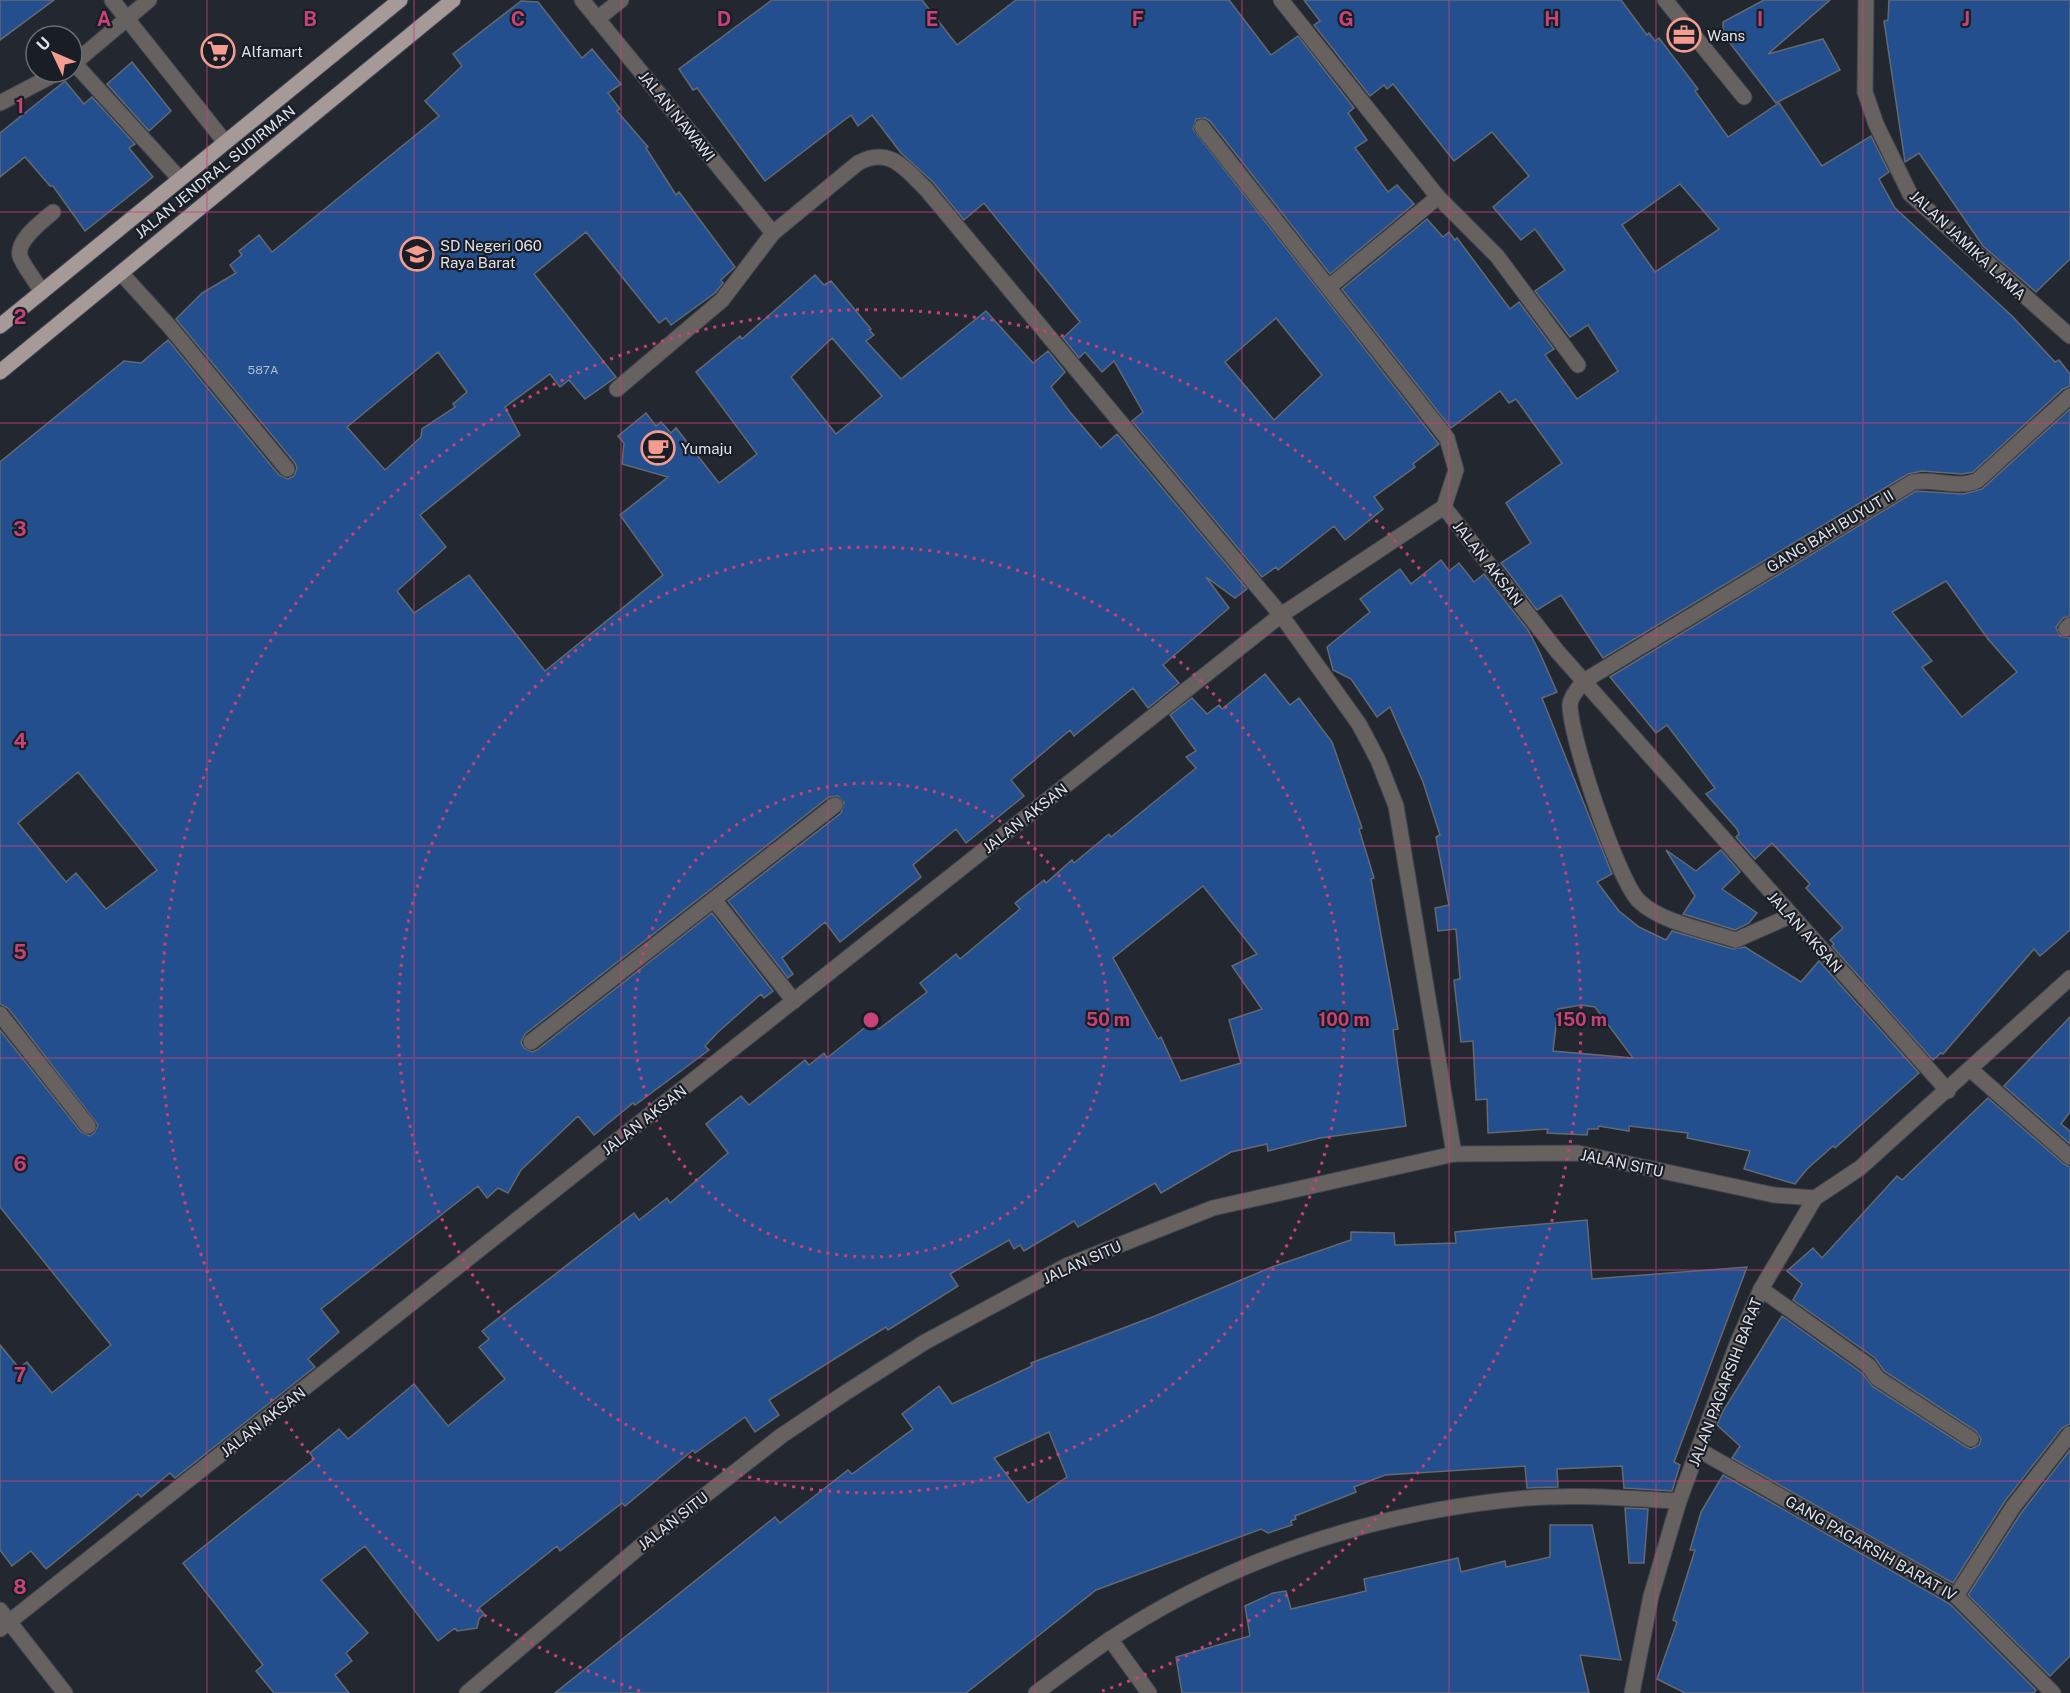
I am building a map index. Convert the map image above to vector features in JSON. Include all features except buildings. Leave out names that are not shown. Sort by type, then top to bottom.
[{"type":"main road","name":"JALAN JENDRAL SUDIRMAN","points":[[0,326],[400,0]]},
{"type":"main road","name":"JALAN JENDRAL SUDIRMAN","points":[[0,372],[453,0]]},
{"type":"street","points":[[112,0],[225,142]]},
{"type":"street","points":[[84,55],[149,0]]},
{"type":"street","name":"JALAN NAWAWI","points":[[582,0],[773,232]]},
{"type":"street","points":[[1281,0],[1438,197],[1497,256],[1578,365]]},
{"type":"street","points":[[1665,0],[1744,98]]},
{"type":"street","name":"JALAN JAMIKA LAMA","points":[[1866,0],[1865,92],[1876,124],[1910,194],[2070,336]]},
{"type":"street","points":[[597,19],[616,2]]},
{"type":"street","points":[[84,77],[180,178]]},
{"type":"street","points":[[0,103],[36,84]]},
{"type":"street","points":[[1202,127],[1447,438],[1456,470],[1444,507]]},
{"type":"street","points":[[617,389],[722,300],[773,232],[858,163],[872,156],[894,159],[926,189],[1281,615],[1359,724],[1378,760],[1396,806],[1455,1154]]},
{"type":"street","points":[[1329,287],[1438,197]]},
{"type":"street","points":[[42,292],[20,256],[20,249],[29,234],[53,212]]},
{"type":"street","points":[[121,273],[170,327],[287,469]]},
{"type":"street","name":"GANG BAH BUYUT II","points":[[1584,681],[1912,482],[1929,479],[1970,484],[1978,480],[2070,396]]},
{"type":"street","name":"JALAN AKSAN","points":[[3,1620],[794,1001],[1281,615],[1444,507],[1584,681],[1790,916],[1948,1091]]},
{"type":"street","points":[[1584,681],[1570,702],[1573,734],[1611,846],[1627,883],[1639,901],[1657,914],[1736,940],[1790,916]]},
{"type":"street","points":[[531,1042],[715,901],[835,805]]},
{"type":"street","points":[[715,901],[794,1001]]},
{"type":"street","name":"JALAN PAGARSIH BARAT","points":[[1632,1693],[1651,1596],[1679,1501],[1737,1344],[1761,1289],[1815,1198],[1860,1168],[2069,981]]},
{"type":"street","points":[[0,1014],[88,1126]]},
{"type":"street","points":[[1971,1070],[2070,1157]]},
{"type":"street","name":"JALAN SITU","points":[[467,1693],[644,1544],[782,1436],[935,1336],[1066,1266],[1213,1208],[1455,1154],[1578,1153],[1773,1195],[1815,1198]]},
{"type":"street","points":[[1761,1289],[1869,1366],[1877,1378],[1971,1439]]},
{"type":"street","points":[[1956,1596],[2013,1507],[2070,1434]]},
{"type":"street","name":"GANG PAGARSIH BARAT IV","points":[[1699,1450],[1956,1596],[2053,1693]]},
{"type":"street","points":[[1036,1693],[1110,1640],[1184,1596],[1261,1560],[1342,1531],[1425,1511],[1509,1499],[1594,1496],[1679,1501]]},
{"type":"street","points":[[3,1620],[65,1693]]},
{"type":"street","points":[[1110,1640],[1149,1693]]},
{"type":"place","name":"Wans","points":[[1684,35]]},
{"type":"place","name":"Alfamart","points":[[218,51]]},
{"type":"place","name":"SD Negeri 060 Raya Barat","points":[[417,254]]},
{"type":"place","name":"Yumaju","points":[[658,448]]}]
